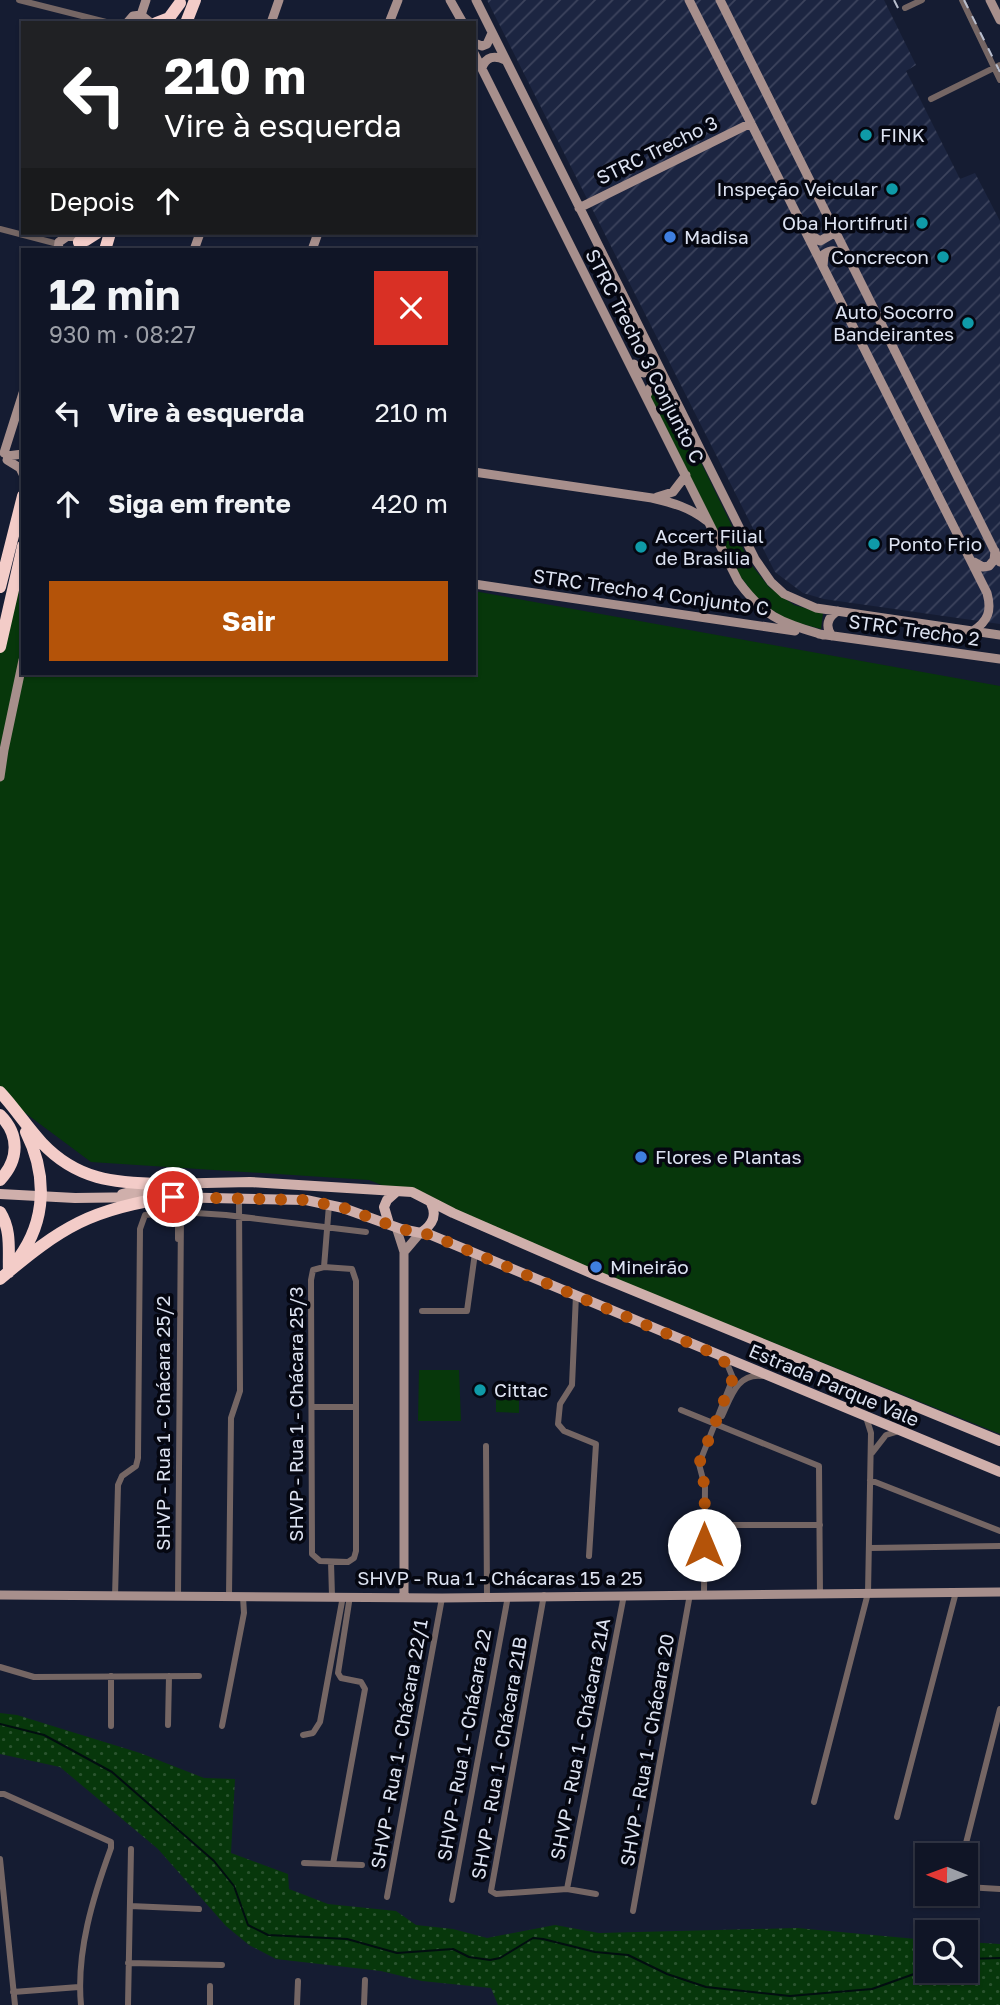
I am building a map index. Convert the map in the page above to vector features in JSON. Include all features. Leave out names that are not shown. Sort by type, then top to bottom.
[{"type":"highway","points":[[187,21],[195,0]]},
{"type":"highway","points":[[161,21],[169,18],[181,1]]},
{"type":"highway","points":[[174,21],[181,1]]},
{"type":"highway","points":[[77,240],[86,240],[94,235]]},
{"type":"highway","points":[[0,587],[21,504]]},
{"type":"highway","points":[[0,647],[21,555]]},
{"type":"highway","points":[[3,1095],[40,1142],[71,1167],[91,1177],[111,1182],[162,1184]]},
{"type":"highway","points":[[3,1095],[32,1144],[41,1178],[42,1196],[33,1234],[25,1250],[5,1275]]},
{"type":"highway","points":[[0,1115],[13,1133],[15,1151],[7,1172],[0,1180]]},
{"type":"highway","points":[[5,1275],[51,1237],[77,1222],[117,1207],[173,1197]]},
{"type":"highway","points":[[0,1212],[7,1228],[5,1275]]},
{"type":"main road","points":[[0,1194],[103,1199],[298,1199],[329,1205],[392,1226],[421,1232],[434,1218],[431,1203],[412,1192],[275,1182],[162,1184],[103,1199]]},
{"type":"main road","points":[[392,1226],[384,1206],[396,1192]]},
{"type":"main road","name":"Estrada Parque Vale","points":[[431,1203],[605,1279],[1000,1441]]},
{"type":"main road","name":"Estrada Parque Vale","points":[[421,1232],[1000,1472]]},
{"type":"street","points":[[19,0],[102,21]]},
{"type":"street","points":[[141,15],[146,0]]},
{"type":"street","points":[[272,21],[279,0]]},
{"type":"street","points":[[449,0],[460,21]]},
{"type":"street","name":"STRC Trecho 3 Conjunto C","points":[[475,0],[755,559],[771,582],[800,602],[838,611],[973,631]]},
{"type":"street","points":[[720,0],[1000,562]]},
{"type":"street","points":[[905,8],[922,0]]},
{"type":"street","points":[[962,0],[997,66],[1000,80]]},
{"type":"street","points":[[990,0],[1000,20]]},
{"type":"street","points":[[691,1],[970,558],[990,603],[987,619],[973,631]]},
{"type":"street","points":[[390,21],[396,2]]},
{"type":"street","points":[[128,21],[132,16],[141,15],[148,21]]},
{"type":"street","points":[[476,44],[482,46],[487,44],[492,33]]},
{"type":"street","name":"STRC Trecho 3 Conjunto C","points":[[476,57],[738,581],[768,614],[785,623],[828,636]]},
{"type":"street","points":[[482,68],[492,57],[505,60]]},
{"type":"street","points":[[931,99],[997,66]]},
{"type":"street","name":"STRC Trecho 3","points":[[579,208],[751,123]]},
{"type":"street","points":[[0,229],[58,247],[65,236],[77,240]]},
{"type":"street","points":[[804,229],[818,241],[825,240],[834,233]]},
{"type":"street","points":[[823,268],[824,254],[830,251],[836,250],[848,259]]},
{"type":"street","points":[[616,337],[626,348],[638,371],[644,373],[658,366]]},
{"type":"street","points":[[646,397],[648,390],[656,386],[671,393]]},
{"type":"street","points":[[3,459],[21,400]]},
{"type":"street","points":[[3,459],[21,454]]},
{"type":"street","points":[[3,459],[21,470]]},
{"type":"street","points":[[476,472],[652,498],[681,505],[708,522]]},
{"type":"street","points":[[652,498],[673,492],[686,475]]},
{"type":"street","points":[[970,558],[978,565],[986,567],[993,562],[995,551]]},
{"type":"street","name":"STRC Trecho 4 Conjunto C","points":[[476,584],[828,636]]},
{"type":"street","points":[[828,636],[830,617],[838,611]]},
{"type":"street","name":"STRC Trecho 2","points":[[973,631],[1000,635]]},
{"type":"street","name":"STRC Trecho 2","points":[[828,636],[1000,659]]},
{"type":"street","points":[[0,777],[21,669]]},
{"type":"street","points":[[0,1084],[3,1095]]},
{"type":"street","points":[[229,1597],[230,1418],[240,1391],[237,1232],[241,1200]]},
{"type":"street","points":[[324,1267],[329,1205]]},
{"type":"street","points":[[115,1597],[118,1485],[122,1476],[136,1466],[138,1458],[140,1229],[145,1215],[179,1212],[240,1216],[366,1232]]},
{"type":"street","name":"SHVP - Rua 1 - Chácara 25/2","points":[[178,1597],[179,1212]]},
{"type":"street","points":[[392,1226],[404,1252],[404,1597]]},
{"type":"street","points":[[404,1252],[421,1232]]},
{"type":"street","points":[[422,1311],[467,1311],[475,1254]]},
{"type":"street","name":"SHVP - Rua 1 - Chácara 25/3","points":[[324,1267],[350,1268],[355,1271],[356,1276],[355,1555],[348,1562],[317,1561],[312,1554],[312,1273],[316,1268],[324,1267]]},
{"type":"street","points":[[576,1295],[572,1385],[570,1391],[561,1399],[558,1424],[564,1431],[596,1444],[589,1556]]},
{"type":"street","points":[[713,1353],[726,1363],[736,1380]]},
{"type":"street","points":[[736,1380],[753,1375],[771,1377]]},
{"type":"street","points":[[704,1594],[705,1487],[699,1464],[736,1380]]},
{"type":"street","points":[[312,1407],[355,1407]]},
{"type":"street","points":[[681,1410],[819,1466],[820,1594]]},
{"type":"street","points":[[814,1802],[868,1593],[871,1433],[866,1417]]},
{"type":"street","points":[[871,1455],[889,1433],[900,1432]]},
{"type":"street","points":[[871,1433],[883,1438]]},
{"type":"street","points":[[486,1446],[487,1596]]},
{"type":"street","points":[[870,1480],[1000,1531]]},
{"type":"street","points":[[704,1525],[820,1525]]},
{"type":"street","points":[[870,1548],[1000,1546]]},
{"type":"street","points":[[331,1562],[332,1596]]},
{"type":"street","points":[[897,1817],[956,1592]]},
{"type":"street","name":"SHVP - Rua 1 - Chácaras 15 a 25","points":[[0,1595],[442,1598],[1000,1592]]},
{"type":"street","name":"SHVP - Rua 1 - Chácara 20","points":[[633,1911],[690,1594]]},
{"type":"street","name":"SHVP - Rua 1 - Chácara 21B","points":[[544,1595],[491,1891],[496,1894],[567,1889]]},
{"type":"street","name":"SHVP - Rua 1 - Chácara 21A","points":[[567,1889],[624,1595]]},
{"type":"street","points":[[303,1735],[313,1733],[317,1728],[323,1710],[346,1596]]},
{"type":"street","points":[[333,1864],[365,1689],[361,1682],[341,1678],[338,1673],[346,1596]]},
{"type":"street","name":"SHVP - Rua 1 - Chácara 22","points":[[452,1900],[508,1596]]},
{"type":"street","points":[[222,1726],[244,1612],[243,1597]]},
{"type":"street","name":"SHVP - Rua 1 - Chácara 22/1","points":[[387,1897],[442,1598]]},
{"type":"street","points":[[0,1667],[34,1676],[198,1676]]},
{"type":"street","points":[[111,1676],[111,1726]]},
{"type":"street","points":[[168,1725],[169,1676]]},
{"type":"street","points":[[966,1843],[1000,1709]]},
{"type":"street","points":[[0,1794],[111,1842],[84,1941],[79,1987],[81,2005]]},
{"type":"street","points":[[128,2005],[131,1849]]},
{"type":"street","points":[[0,1859],[15,2005]]},
{"type":"street","points":[[304,1863],[362,1866]]},
{"type":"street","points":[[978,1888],[1000,1889]]},
{"type":"street","points":[[567,1889],[596,1894]]},
{"type":"street","points":[[130,1906],[199,1909]]},
{"type":"street","points":[[128,1963],[222,1965]]},
{"type":"street","points":[[364,2005],[365,1980]]},
{"type":"street","points":[[297,2005],[298,1981]]},
{"type":"street","points":[[210,1986],[210,2005]]},
{"type":"street","points":[[13,1992],[79,1987]]},
{"type":"shaded area","points":[[487,0],[884,0],[916,65],[906,71],[960,179],[975,173],[1000,221],[1000,624],[824,599],[803,593],[775,572]]},
{"type":"green space","points":[[655,389],[662,390],[691,442],[750,563],[769,587],[794,605],[823,613],[821,629],[787,620],[758,600],[737,572],[650,397]]},
{"type":"green space","points":[[21,540],[21,675],[476,675],[476,591],[1000,686],[1000,1434],[369,1180],[91,1162],[9,1101],[0,1088],[0,645]]},
{"type":"green space","points":[[419,1370],[459,1370],[461,1421],[418,1421]]},
{"type":"green space","points":[[496,1383],[519,1384],[519,1413],[496,1412]]},
{"type":"green space","points":[[0,1713],[17,1715],[140,1753],[204,1778],[235,1779],[231,1853],[288,1874],[289,1889],[328,1904],[396,1911],[416,1925],[453,1929],[487,1938],[555,1925],[599,1933],[797,1928],[915,1939],[915,1983],[978,1983],[978,1943],[1000,1944],[1000,2005],[498,2005],[491,1988],[422,1981],[381,1971],[276,1959],[249,1945],[226,1926],[158,1849],[60,1767],[0,1754]]},
{"type":"waterway","points":[[0,1724],[44,1735],[112,1772],[214,1861],[234,1886],[248,1925],[268,1935],[347,1939],[397,1953],[453,1949],[469,1957],[490,1960],[500,1958],[533,1938],[543,1939],[595,1952],[628,1955],[667,1974],[706,1987],[790,1996],[872,1989],[915,1974]]},
{"type":"waterway","points":[[978,1959],[1000,1958]]},
{"type":"railway","points":[[894,0],[900,12]]},
{"type":"railway","points":[[964,0],[1000,72]]},
{"type":"place","name":"FINK","points":[[866,135]]},
{"type":"place","name":"Inspeção Veicular","points":[[892,189]]},
{"type":"place","name":"Oba Hortifruti","points":[[922,223]]},
{"type":"place","name":"Madisa","points":[[670,237]]},
{"type":"place","name":"Concrecon","points":[[943,257]]},
{"type":"place","name":"Auto Socorro Bandeirantes","points":[[968,323]]},
{"type":"place","name":"Ponto Frio","points":[[874,544]]},
{"type":"place","name":"Accert Filial de Brasilia","points":[[641,547]]},
{"type":"place","name":"Flores e Plantas","points":[[641,1157]]},
{"type":"place","name":"Mineirão","points":[[596,1267]]},
{"type":"place","name":"Cittac","points":[[480,1390]]},
{"type":"route","points":[[173,1197],[290,1198],[344,1208],[396,1227],[431,1235],[713,1353],[726,1363],[733,1378],[699,1464],[705,1487],[704,1545]]}]
